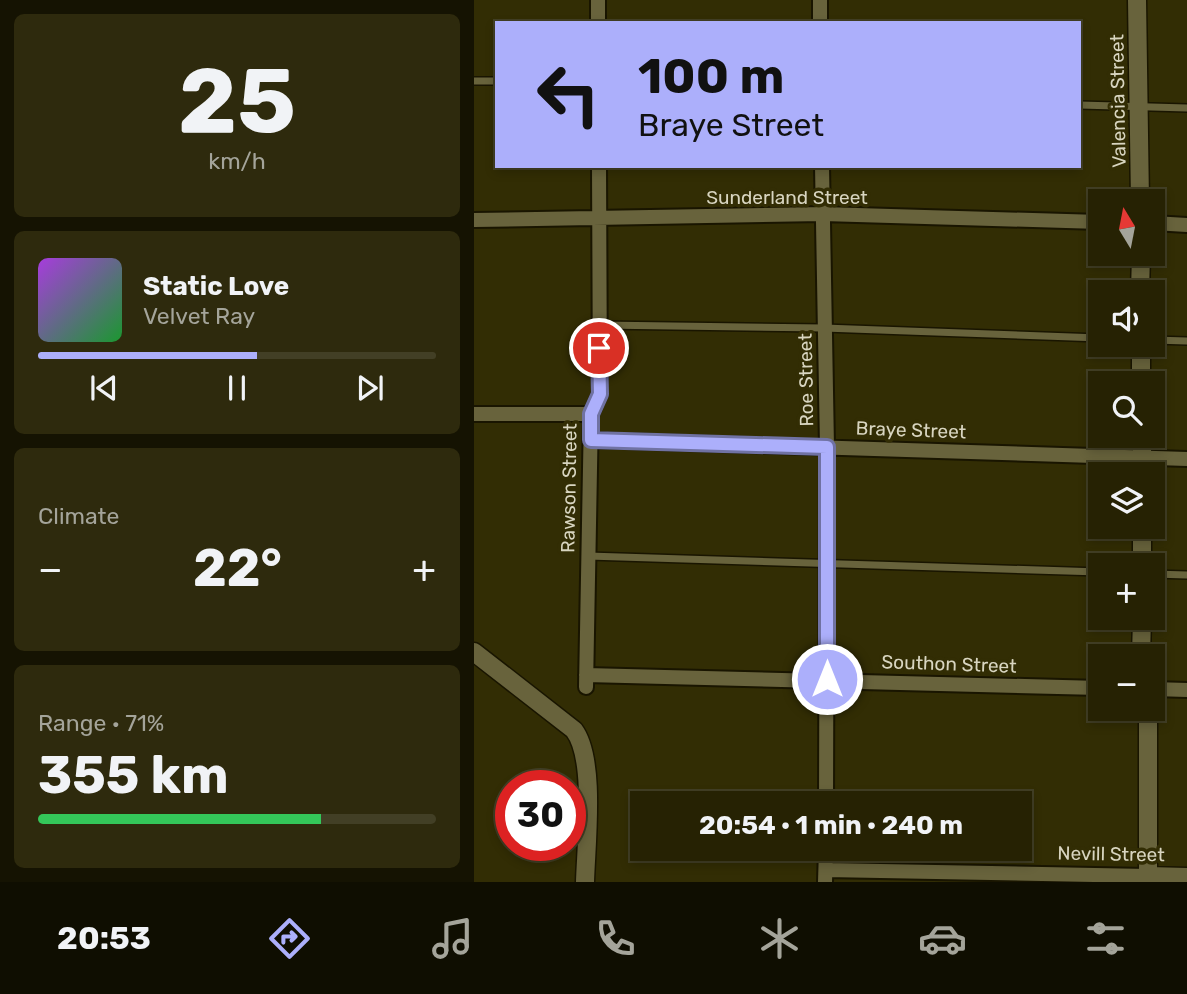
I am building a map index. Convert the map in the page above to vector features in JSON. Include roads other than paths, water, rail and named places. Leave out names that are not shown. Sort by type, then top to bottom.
[{"type":"street","points":[[598,0],[598,21]]},
{"type":"street","points":[[820,0],[820,21]]},
{"type":"street","name":"Valencia Street","points":[[1137,0],[1140,189]]},
{"type":"street","name":"Rawson Street","points":[[586,681],[591,414],[600,394],[599,168]]},
{"type":"street","name":"Roe Street","points":[[822,168],[827,447],[826,791]]},
{"type":"street","name":"Sunderland Street","points":[[474,220],[823,214],[1088,222]]},
{"type":"street","points":[[1165,224],[1187,225]]},
{"type":"street","points":[[474,414],[591,414]]},
{"type":"street","name":"Braye Street","points":[[591,440],[827,447],[1088,463]]},
{"type":"street","name":"Braye Street","points":[[1165,462],[1187,459]]},
{"type":"street","points":[[474,652],[574,730],[586,754],[585,882]]},
{"type":"street","name":"Southon Street","points":[[586,681],[827,679],[1088,688]]},
{"type":"street","points":[[1165,689],[1187,690]]},
{"type":"street","points":[[1148,721],[1148,879]]},
{"type":"street","name":"Nevill Street","points":[[825,876],[1148,879],[1187,877]]},
{"type":"lane","points":[[474,81],[495,81]]},
{"type":"lane","points":[[1081,105],[1187,108]]},
{"type":"lane","points":[[599,325],[824,328],[1088,338]]},
{"type":"lane","points":[[1165,340],[1187,341]]},
{"type":"lane","points":[[588,556],[1088,572]]},
{"type":"lane","points":[[1165,574],[1187,575]]}]
